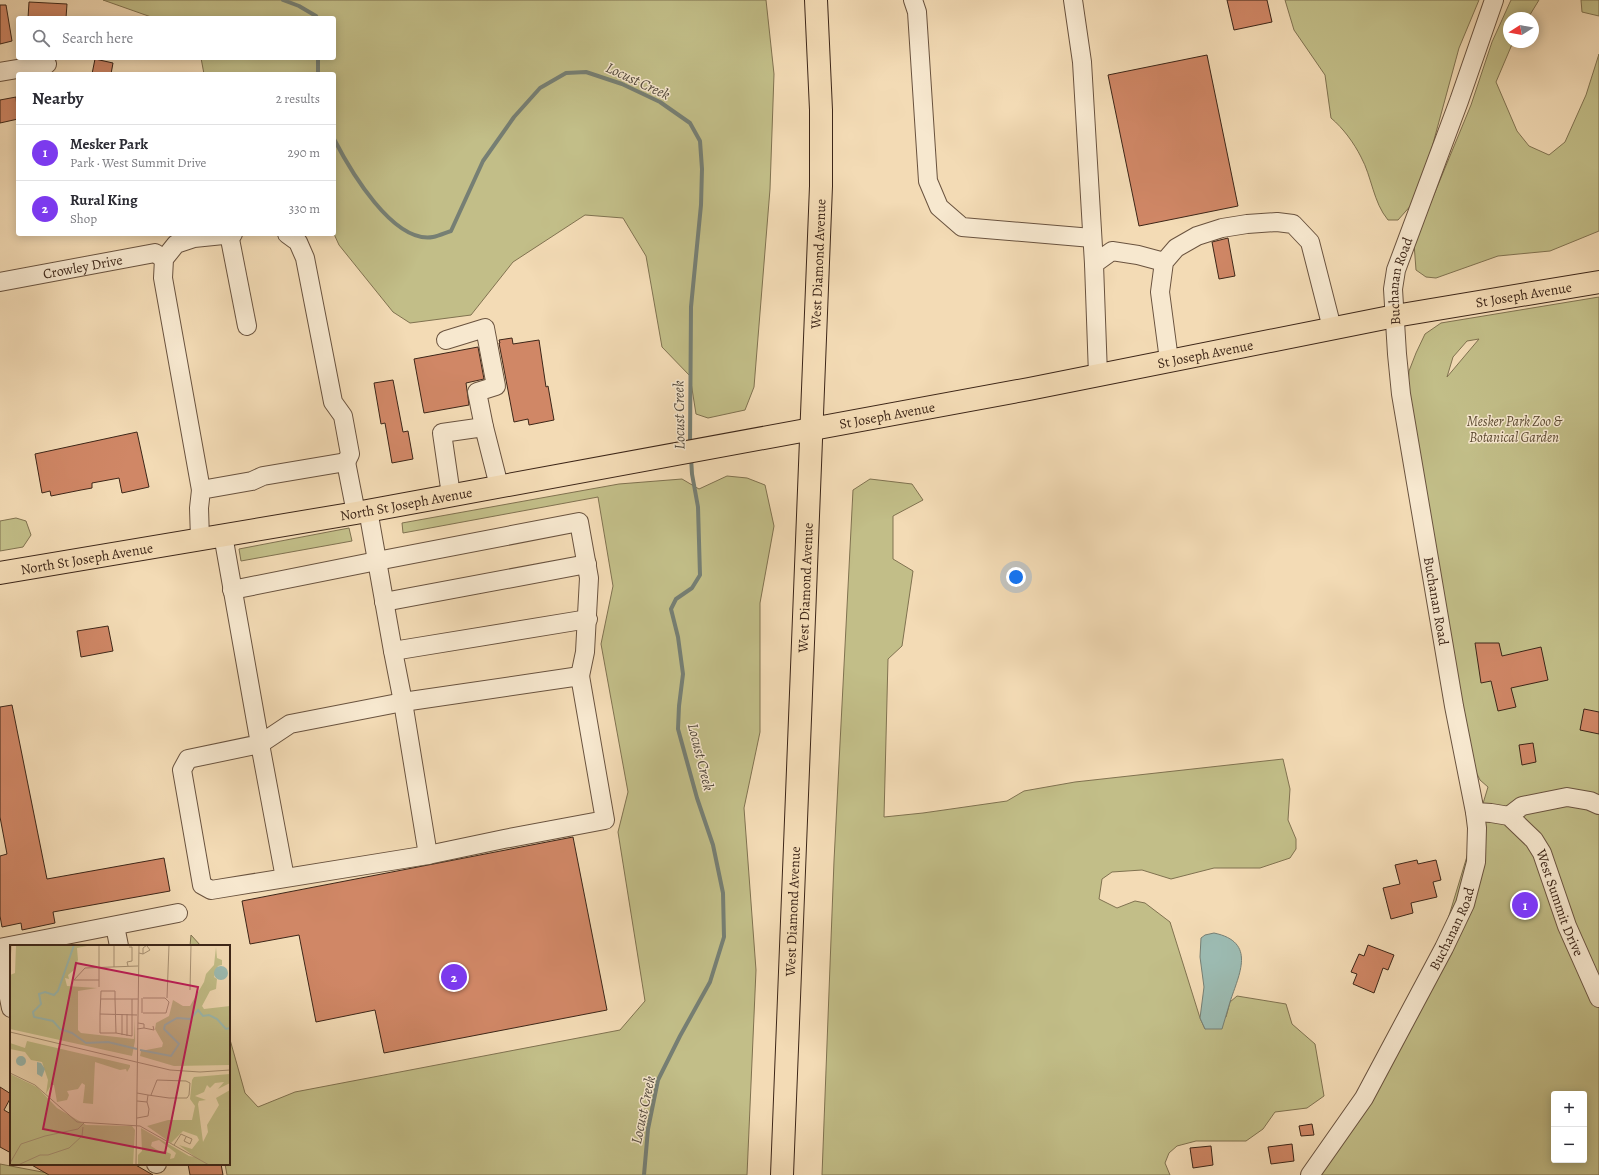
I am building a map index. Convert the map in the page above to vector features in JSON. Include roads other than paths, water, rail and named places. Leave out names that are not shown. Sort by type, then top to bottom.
[{"type":"main road","name":"West Diamond Avenue","points":[[782,1175],[822,145],[820,64],[816,0]]},
{"type":"main road","name":"St Joseph Avenue","points":[[812,428],[1029,389],[1395,316],[1599,282]]},
{"type":"main road","name":"North St Joseph Avenue","points":[[0,573],[362,511],[812,428]]},
{"type":"street","points":[[913,0],[917,12],[928,181],[939,207],[962,227],[1092,238]]},
{"type":"street","points":[[1073,0],[1082,62],[1094,264],[1098,375]]},
{"type":"street","name":"Buchanan Road","points":[[1310,1175],[1364,1098],[1444,948],[1465,904],[1476,862],[1477,828],[1475,812],[1454,706],[1419,506],[1397,354],[1393,289],[1396,270],[1459,102],[1494,0]]},
{"type":"street","points":[[0,72],[47,64]]},
{"type":"street","points":[[1169,360],[1160,292],[1164,262],[1176,248],[1197,236],[1222,228],[1247,224],[1277,222],[1293,224],[1310,242],[1332,328]]},
{"type":"street","points":[[200,539],[199,508],[202,490],[163,278],[164,259],[176,244],[194,238],[212,236]]},
{"type":"street","points":[[229,236],[247,326]]},
{"type":"street","points":[[290,236],[298,242],[305,258],[333,402],[343,416],[350,454],[346,462],[377,561],[393,651],[404,702],[428,855]]},
{"type":"street","points":[[1094,264],[1112,252],[1138,255],[1164,262]]},
{"type":"street","name":"Crowley Drive","points":[[0,282],[155,254],[164,259]]},
{"type":"street","points":[[446,340],[484,328],[496,386],[477,392],[499,486]]},
{"type":"street","points":[[451,495],[442,434],[484,427]]},
{"type":"street","points":[[202,490],[252,481],[263,476],[346,462]]},
{"type":"street","points":[[232,590],[579,522],[590,578],[585,652],[580,676],[605,820],[428,855],[211,890],[202,885],[182,770],[188,759],[260,744],[290,724],[404,702],[580,676]]},
{"type":"street","points":[[223,535],[285,878]]},
{"type":"street","points":[[384,602],[588,564]]},
{"type":"street","points":[[393,651],[588,619]]},
{"type":"street","points":[[1475,812],[1509,816],[1522,806],[1568,797],[1599,805]]},
{"type":"street","name":"West Summit Drive","points":[[1509,816],[1534,840],[1542,853],[1568,926],[1599,998]]},
{"type":"street","points":[[16,945],[178,913]]},
{"type":"street","points":[[115,926],[119,945]]},
{"type":"street","points":[[0,948],[10,946]]},
{"type":"street","points":[[0,952],[10,1003]]},
{"type":"water","points":[[1214,933],[1227,937],[1236,944],[1240,951],[1242,960],[1222,1029],[1205,1029],[1200,1018],[1204,987],[1200,957],[1201,938],[1205,935]]},
{"type":"waterway","name":"Locust Creek","points":[[283,0],[299,6],[316,16]]},
{"type":"waterway","name":"Locust Creek","points":[[318,60],[318,72]]},
{"type":"waterway","name":"Locust Creek","points":[[336,143],[362,185],[374,202],[388,217],[403,229],[418,236],[433,237],[451,231],[483,161],[514,117],[540,88],[566,73],[586,72],[622,84],[660,102],[690,123],[700,141],[702,169],[701,205],[691,307],[690,445]]},
{"type":"waterway","name":"Locust Creek","points":[[644,1175],[648,1129],[658,1080],[710,982],[724,937],[723,893],[713,845],[697,798],[678,729],[683,674],[678,637],[671,609],[676,599],[692,588],[700,575],[698,507],[692,474],[691,457]]},
{"type":"place","name":"Mesker Park","points":[[1525,905]]},
{"type":"place","name":"Rural King","points":[[454,977]]},
{"type":"park label","name":"Mesker Park Zoo & Botanical Garden","points":[[1514,430]]}]
